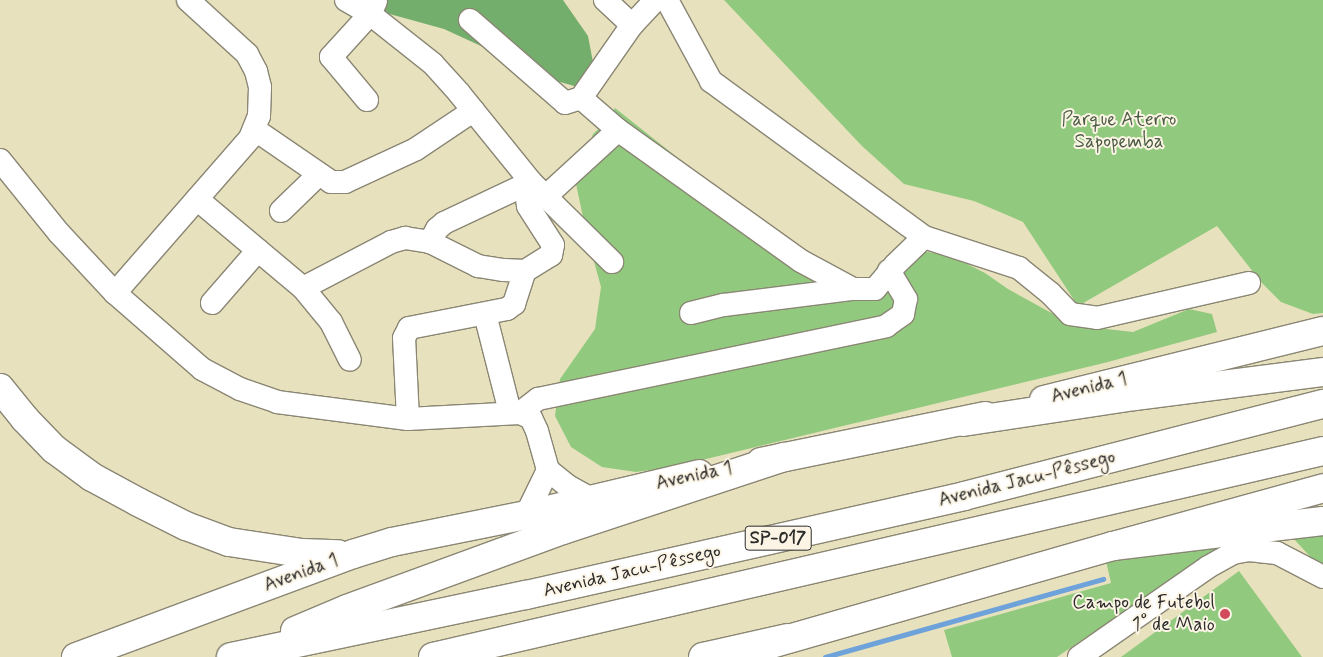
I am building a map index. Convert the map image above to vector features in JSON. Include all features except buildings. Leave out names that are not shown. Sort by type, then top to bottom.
[{"type":"main road","name":"Avenida 1","points":[[76,657],[353,554],[392,542],[526,515],[704,473],[890,434],[963,422],[1232,352],[1323,331]]},
{"type":"main road","points":[[963,422],[1135,396],[1323,372]]},
{"type":"main road","points":[[0,388],[25,419],[54,449],[92,477],[186,526],[229,542],[257,548],[302,553],[353,554]]},
{"type":"main road","name":"Avenida Jacu-Pêssego","points":[[230,657],[526,595],[944,500],[1323,404]]},
{"type":"main road","name":"Avenida Jacu-Pêssego","points":[[433,657],[1323,451]]},
{"type":"main road","points":[[260,650],[304,626],[347,609],[563,530],[784,457]]},
{"type":"main road","points":[[703,657],[787,638],[1323,488]]},
{"type":"main road","points":[[1113,546],[1323,521]]},
{"type":"main road","points":[[257,548],[270,565],[268,586]]},
{"type":"main road","points":[[732,657],[787,638]]},
{"type":"street","points":[[116,293],[250,138],[259,116],[260,87],[256,71],[248,54],[188,0]]},
{"type":"street","points":[[346,0],[373,7],[433,64],[538,190],[612,262]]},
{"type":"street","points":[[605,0],[632,25]]},
{"type":"street","points":[[470,20],[565,103],[581,98],[632,25],[655,0]]},
{"type":"street","points":[[667,0],[711,81],[924,237],[1019,268],[1050,293],[1070,314],[1097,318],[1249,283]]},
{"type":"street","points":[[367,100],[332,56],[373,7]]},
{"type":"street","points":[[581,98],[618,130],[801,261],[854,289]]},
{"type":"street","points":[[254,129],[331,182],[345,182],[416,149],[473,111]]},
{"type":"street","points":[[430,242],[437,229],[444,223],[538,190],[618,130]]},
{"type":"street","points":[[0,160],[59,233],[116,293],[202,368],[240,389],[277,402],[408,419],[448,418],[515,412],[538,399],[886,326],[903,314],[906,299],[890,271]]},
{"type":"street","points":[[281,212],[319,174]]},
{"type":"street","points":[[303,288],[391,242],[405,238],[430,242],[478,266],[524,271],[551,256],[553,245],[528,206],[526,192],[538,190]]},
{"type":"street","points":[[197,199],[303,288],[331,322],[350,360]]},
{"type":"street","points":[[691,313],[724,305],[854,289],[875,289],[924,237]]},
{"type":"street","points":[[212,303],[258,250]]},
{"type":"street","points":[[408,419],[404,338],[409,328],[507,309],[514,304],[524,271]]},
{"type":"street","points":[[485,314],[515,412]]},
{"type":"street","points":[[515,412],[530,418],[538,431],[548,470],[568,486],[593,500]]},
{"type":"street","points":[[526,515],[548,470]]},
{"type":"street","points":[[1079,657],[1208,567],[1233,553],[1248,550],[1277,553],[1323,577]]},
{"type":"green space","points":[[339,0],[563,0],[588,36],[596,78],[588,90],[543,77],[444,29]]},
{"type":"green space","name":"Parque Aterro Sapopemba","points":[[724,0],[1323,0],[1323,313],[1313,314],[1281,302],[1261,282],[1217,226],[1078,306],[1023,222],[974,201],[904,184],[862,146]]},
{"type":"green space","points":[[615,108],[722,193],[853,289],[922,251],[951,256],[985,273],[1008,289],[1055,315],[1098,328],[1133,332],[1189,309],[1212,314],[1217,332],[1108,362],[673,467],[636,472],[602,467],[571,447],[555,416],[560,379],[595,329],[601,287],[587,236],[576,184],[593,134],[607,121]]},
{"type":"green space","points":[[1323,534],[1323,565],[1316,563],[1293,538]]},
{"type":"green space","points":[[1221,546],[1057,657],[952,657],[944,630],[1111,583],[1106,561],[1143,553]]},
{"type":"green space","name":"Campo de Futebol 1° de Maio","points":[[1239,571],[1302,657],[1121,657]]},
{"type":"waterway","points":[[825,657],[1103,579]]},
{"type":"place","name":"Campo de Futebol 1° de Maio","points":[[1225,614]]}]
